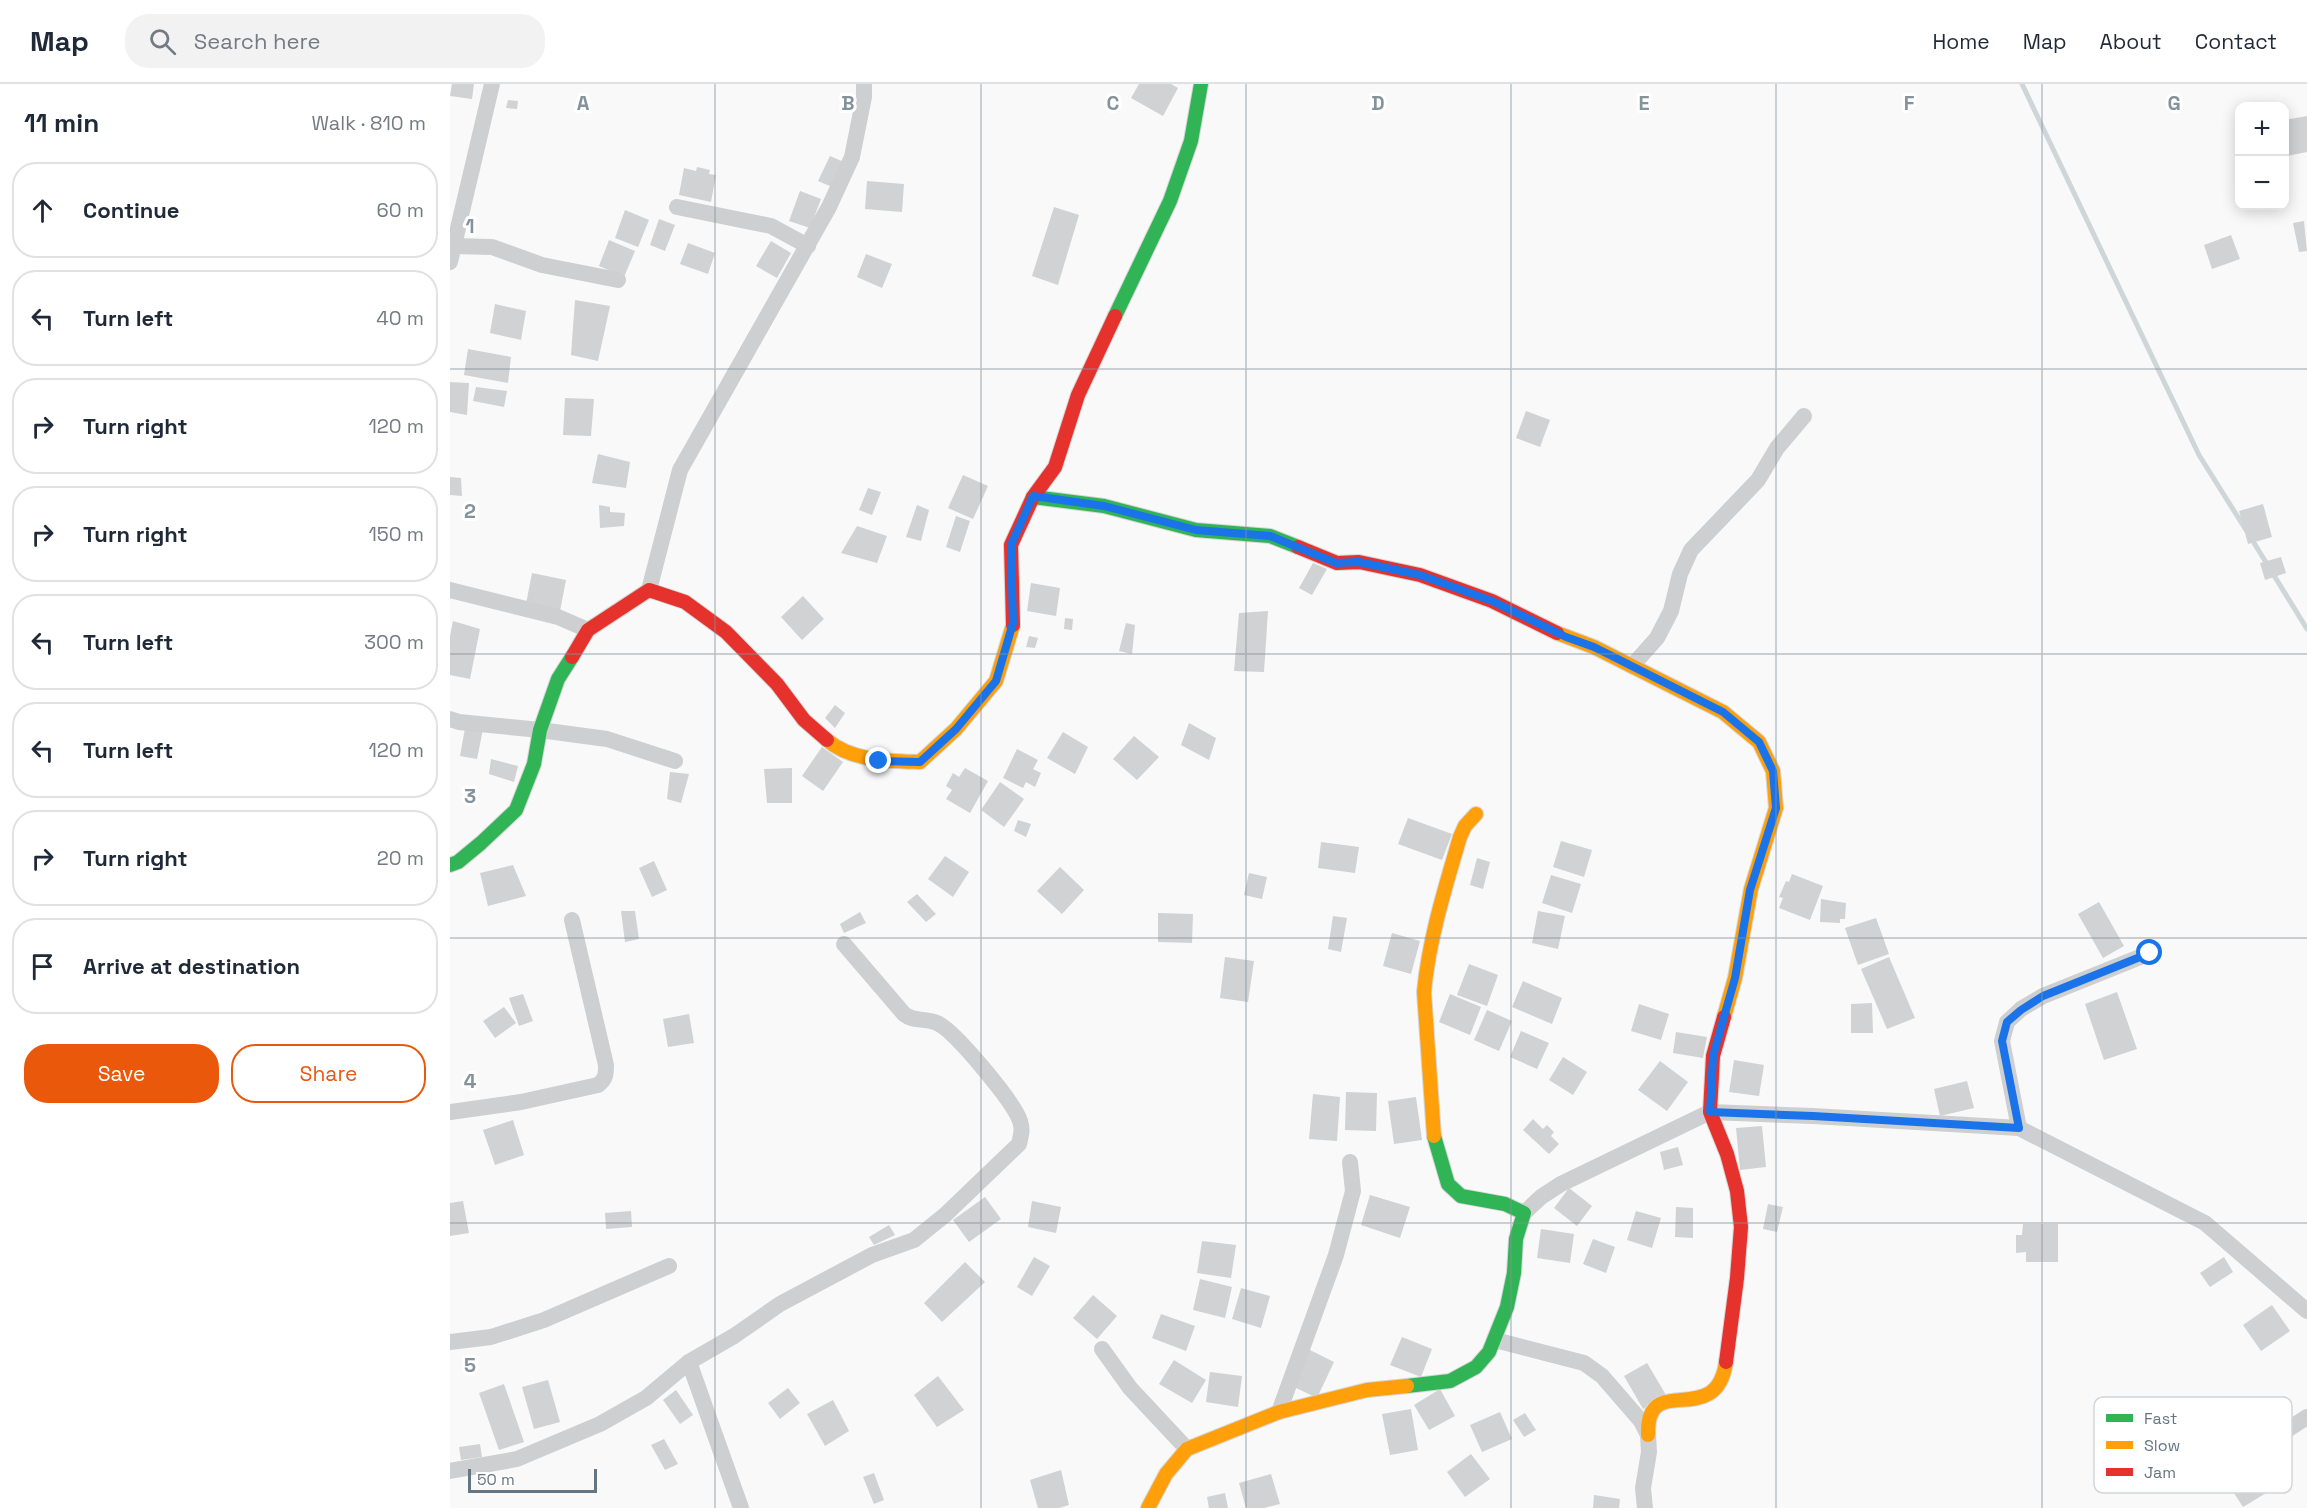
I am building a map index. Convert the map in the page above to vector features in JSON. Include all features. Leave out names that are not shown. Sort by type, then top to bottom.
[{"type":"street","points":[[492,84],[452,254],[492,247],[542,265],[618,280]]},
{"type":"street","points":[[450,865],[458,862],[474,849],[516,810],[534,764],[540,730],[558,679],[588,630],[649,590],[680,470],[808,246],[852,157],[864,97],[864,84]]},
{"type":"street","points":[[649,590],[686,602],[726,632],[777,684],[804,720],[836,748],[879,761],[920,762],[956,729],[996,681],[1013,623],[1011,545],[1033,496],[1055,467],[1078,395],[1170,201],[1191,141],[1201,84]]},
{"type":"street","points":[[677,207],[771,226],[808,246]]},
{"type":"street","points":[[1632,666],[1657,638],[1671,611],[1680,574],[1691,550],[1758,480],[1777,448],[1804,416]]},
{"type":"street","points":[[1033,496],[1104,506],[1196,530],[1270,536],[1336,563],[1359,562],[1420,575],[1492,601],[1566,637],[1594,647],[1723,712],[1759,742],[1773,771],[1776,808],[1750,890],[1735,978],[1713,1056],[1710,1112],[1737,1191],[1741,1227],[1724,1377],[1716,1388],[1702,1397],[1664,1402],[1654,1408],[1649,1416],[1648,1452],[1643,1488],[1645,1508]]},
{"type":"street","points":[[450,590],[558,617],[588,630]]},
{"type":"street","points":[[450,719],[459,722],[607,739],[675,761]]},
{"type":"street","points":[[1476,814],[1465,826],[1460,837],[1425,972],[1424,992],[1434,1134],[1448,1184],[1461,1196],[1505,1204],[1524,1213]]},
{"type":"street","points":[[450,1112],[521,1102],[598,1085],[603,1081],[606,1076],[606,1065],[572,920]]},
{"type":"street","points":[[450,1471],[517,1459],[600,1424],[646,1398],[689,1362],[734,1336],[780,1304],[873,1255],[914,1240],[945,1215],[1019,1144],[1022,1132],[1019,1119],[1000,1089],[943,1026],[928,1020],[915,1021],[904,1014],[844,944]]},
{"type":"street","points":[[2019,1128],[2002,1041],[2007,1022],[2043,996],[2150,953]]},
{"type":"street","points":[[1148,1508],[1166,1474],[1187,1449],[1279,1412],[1367,1390],[1450,1381],[1476,1367],[1490,1352],[1508,1306],[1516,1239],[1524,1213],[1541,1197],[1561,1184],[1710,1112],[2019,1128],[2205,1223],[2307,1311]]},
{"type":"street","points":[[1279,1412],[1336,1255],[1353,1191],[1350,1162]]},
{"type":"street","points":[[450,1342],[491,1337],[544,1320],[669,1266]]},
{"type":"street","points":[[1495,1340],[1584,1363],[1602,1376],[1641,1421],[1648,1435]]},
{"type":"street","points":[[1102,1349],[1130,1388],[1187,1449]]},
{"type":"street","points":[[689,1362],[741,1508]]},
{"type":"street","points":[[2292,1427],[2307,1417]]},
{"type":"building","points":[[452,84],[474,84],[472,99],[450,96]]},
{"type":"building","points":[[1139,84],[1171,84],[1178,88],[1163,116],[1131,98]]},
{"type":"building","points":[[508,100],[518,101],[517,109],[506,108]]},
{"type":"building","points":[[2307,116],[2307,152],[2289,156],[2289,119]]},
{"type":"building","points":[[830,156],[844,162],[832,187],[818,181]]},
{"type":"building","points":[[697,167],[710,170],[709,174],[716,175],[711,202],[679,195],[684,168],[696,171]]},
{"type":"building","points":[[867,181],[904,184],[902,212],[865,209]]},
{"type":"building","points":[[800,191],[821,199],[810,228],[789,221]]},
{"type":"building","points":[[1054,207],[1079,215],[1058,285],[1032,276]]},
{"type":"building","points":[[625,210],[649,220],[638,247],[615,238]]},
{"type":"building","points":[[659,219],[675,225],[665,251],[650,245]]},
{"type":"building","points":[[2304,221],[2307,251],[2299,252],[2293,223]]},
{"type":"building","points":[[2231,235],[2240,259],[2212,269],[2204,245]]},
{"type":"building","points":[[609,240],[635,251],[624,277],[599,266]]},
{"type":"building","points":[[771,241],[791,253],[777,278],[756,266]]},
{"type":"building","points":[[688,243],[715,253],[708,274],[680,264]]},
{"type":"building","points":[[866,254],[892,264],[882,288],[857,277]]},
{"type":"building","points":[[575,300],[610,306],[598,361],[571,355]]},
{"type":"building","points":[[495,304],[526,311],[521,340],[490,333]]},
{"type":"building","points":[[468,349],[511,357],[508,383],[464,375]]},
{"type":"building","points":[[450,382],[469,383],[467,415],[450,412]]},
{"type":"building","points":[[476,387],[507,391],[504,407],[473,401]]},
{"type":"building","points":[[565,398],[594,399],[591,436],[563,435]]},
{"type":"building","points":[[1526,411],[1550,420],[1540,447],[1516,438]]},
{"type":"building","points":[[598,454],[630,462],[626,488],[592,483]]},
{"type":"building","points":[[963,475],[988,486],[973,519],[948,508]]},
{"type":"building","points":[[450,477],[461,478],[462,496],[450,495]]},
{"type":"building","points":[[868,488],[881,492],[872,515],[859,510]]},
{"type":"building","points":[[2263,504],[2272,537],[2248,544],[2239,511]]},
{"type":"building","points":[[599,505],[610,507],[610,512],[625,513],[624,526],[600,528]]},
{"type":"building","points":[[917,505],[929,510],[921,541],[906,537]]},
{"type":"building","points":[[956,516],[970,521],[960,552],[946,547]]},
{"type":"building","points":[[857,526],[887,536],[877,563],[841,553]]},
{"type":"building","points":[[2281,557],[2286,573],[2265,580],[2260,563]]},
{"type":"building","points":[[1313,563],[1327,569],[1312,595],[1299,588]]},
{"type":"building","points":[[532,573],[566,580],[560,611],[526,604]]},
{"type":"building","points":[[1031,583],[1060,588],[1056,616],[1027,611]]},
{"type":"building","points":[[803,596],[824,619],[802,640],[781,617]]},
{"type":"building","points":[[1268,611],[1264,672],[1234,671],[1239,613]]},
{"type":"building","points":[[1065,618],[1073,619],[1072,630],[1064,629]]},
{"type":"building","points":[[453,621],[480,629],[470,679],[450,675],[450,636]]},
{"type":"building","points":[[1126,623],[1135,625],[1132,654],[1119,651]]},
{"type":"building","points":[[1029,636],[1038,638],[1035,648],[1026,647]]},
{"type":"building","points":[[835,705],[845,713],[835,728],[825,718]]},
{"type":"building","points":[[1189,723],[1216,738],[1209,760],[1181,745]]},
{"type":"building","points":[[465,728],[483,729],[477,759],[460,756]]},
{"type":"building","points":[[1063,732],[1088,747],[1075,774],[1047,758]]},
{"type":"building","points":[[1134,736],[1159,757],[1137,780],[1113,759]]},
{"type":"building","points":[[822,747],[843,762],[823,791],[802,776]]},
{"type":"building","points":[[1017,749],[1038,760],[1033,769],[1041,773],[1035,787],[1026,782],[1023,788],[1003,778]]},
{"type":"building","points":[[491,759],[518,766],[514,782],[489,774]]},
{"type":"building","points":[[792,768],[792,803],[767,803],[764,769]]},
{"type":"building","points":[[965,768],[988,781],[970,813],[946,799],[952,790],[946,786],[953,773],[959,777]]},
{"type":"building","points":[[670,772],[689,774],[681,803],[667,799]]},
{"type":"building","points":[[1000,782],[1024,799],[1004,827],[981,810]]},
{"type":"building","points":[[1408,818],[1452,834],[1442,860],[1398,844]]},
{"type":"building","points":[[1018,820],[1031,824],[1026,837],[1014,831]]},
{"type":"building","points":[[1561,841],[1592,850],[1584,877],[1553,867]]},
{"type":"building","points":[[1321,842],[1359,847],[1355,873],[1318,868]]},
{"type":"building","points":[[945,856],[969,872],[953,897],[928,879]]},
{"type":"building","points":[[1477,858],[1490,862],[1483,889],[1470,885]]},
{"type":"building","points":[[654,861],[667,890],[652,897],[639,868]]},
{"type":"building","points":[[513,865],[526,896],[488,906],[480,873]]},
{"type":"building","points":[[1060,867],[1084,890],[1062,914],[1037,891]]},
{"type":"building","points":[[1249,873],[1267,877],[1262,899],[1244,895]]},
{"type":"building","points":[[1792,874],[1823,886],[1810,920],[1779,908],[1783,898],[1779,897]]},
{"type":"building","points":[[1551,875],[1581,884],[1572,913],[1542,903]]},
{"type":"building","points":[[917,894],[936,914],[926,922],[907,902]]},
{"type":"building","points":[[1821,899],[1846,903],[1845,919],[1840,919],[1840,923],[1820,922]]},
{"type":"building","points":[[2099,902],[2124,946],[2103,958],[2078,914]]},
{"type":"building","points":[[621,911],[635,911],[639,939],[625,942]]},
{"type":"building","points":[[1538,911],[1565,916],[1558,949],[1532,943]]},
{"type":"building","points":[[860,912],[866,923],[844,933],[840,924]]},
{"type":"building","points":[[1158,913],[1193,914],[1192,943],[1158,942]]},
{"type":"building","points":[[1333,916],[1347,918],[1341,952],[1328,949]]},
{"type":"building","points":[[1876,918],[1889,954],[1858,965],[1845,928]]},
{"type":"building","points":[[1392,933],[1420,941],[1411,974],[1383,966]]},
{"type":"building","points":[[1225,957],[1254,961],[1248,1002],[1220,998]]},
{"type":"building","points":[[1889,957],[1915,1018],[1887,1029],[1861,969]]},
{"type":"building","points":[[1469,964],[1498,975],[1487,1006],[1457,995]]},
{"type":"building","points":[[1523,981],[1562,998],[1552,1024],[1512,1007]]},
{"type":"building","points":[[2117,992],[2137,1049],[2104,1060],[2085,1004]]},
{"type":"building","points":[[523,994],[533,1021],[519,1026],[509,998]]},
{"type":"building","points":[[1450,994],[1481,1007],[1470,1035],[1439,1022]]},
{"type":"building","points":[[1872,1003],[1873,1033],[1851,1033],[1851,1004]]},
{"type":"building","points":[[1639,1004],[1669,1014],[1661,1040],[1631,1031]]},
{"type":"building","points":[[504,1007],[516,1023],[495,1038],[483,1021]]},
{"type":"building","points":[[1487,1010],[1512,1021],[1499,1051],[1474,1040]]},
{"type":"building","points":[[689,1014],[694,1043],[668,1047],[663,1019]]},
{"type":"building","points":[[1521,1031],[1549,1043],[1537,1069],[1510,1057]]},
{"type":"building","points":[[1676,1032],[1707,1037],[1703,1058],[1673,1053]]},
{"type":"building","points":[[1563,1057],[1587,1072],[1573,1095],[1549,1080]]},
{"type":"building","points":[[1734,1060],[1764,1065],[1759,1096],[1729,1092]]},
{"type":"building","points":[[1660,1061],[1688,1082],[1667,1111],[1638,1090]]},
{"type":"building","points":[[1967,1081],[1974,1108],[1940,1116],[1934,1089]]},
{"type":"building","points":[[1346,1092],[1377,1093],[1376,1131],[1345,1130]]},
{"type":"building","points":[[1313,1094],[1340,1097],[1337,1141],[1309,1139]]},
{"type":"building","points":[[1416,1097],[1422,1140],[1394,1144],[1388,1101]]},
{"type":"building","points":[[1533,1119],[1543,1129],[1547,1125],[1554,1132],[1551,1136],[1559,1144],[1549,1154],[1523,1130]]},
{"type":"building","points":[[513,1120],[524,1155],[495,1165],[483,1130]]},
{"type":"building","points":[[1762,1126],[1766,1167],[1740,1170],[1736,1128]]},
{"type":"building","points":[[1678,1147],[1683,1165],[1664,1170],[1660,1152]]},
{"type":"building","points":[[1569,1188],[1592,1206],[1577,1226],[1554,1208]]},
{"type":"building","points":[[1370,1195],[1410,1207],[1400,1238],[1361,1225]]},
{"type":"building","points":[[985,1197],[1001,1219],[969,1242],[953,1220]]},
{"type":"building","points":[[463,1201],[469,1233],[450,1236],[450,1203]]},
{"type":"building","points":[[1032,1201],[1061,1207],[1056,1233],[1028,1227]]},
{"type":"building","points":[[1768,1204],[1783,1207],[1777,1232],[1763,1229]]},
{"type":"building","points":[[1676,1207],[1693,1208],[1693,1238],[1675,1237]]},
{"type":"building","points":[[631,1211],[632,1227],[606,1229],[605,1213]]},
{"type":"building","points":[[1636,1211],[1661,1218],[1652,1248],[1627,1240]]},
{"type":"building","points":[[2023,1224],[2058,1224],[2058,1262],[2026,1262],[2026,1252],[2016,1253],[2016,1235],[2022,1235]]},
{"type":"building","points":[[889,1225],[895,1235],[874,1245],[869,1237]]},
{"type":"building","points":[[1541,1229],[1574,1234],[1570,1263],[1537,1258]]},
{"type":"building","points":[[1593,1239],[1615,1247],[1606,1273],[1583,1264]]},
{"type":"building","points":[[1202,1241],[1236,1245],[1231,1278],[1197,1273]]},
{"type":"building","points":[[1034,1257],[1050,1266],[1032,1296],[1017,1287]]},
{"type":"building","points":[[2224,1257],[2233,1272],[2210,1287],[2200,1273]]},
{"type":"building","points":[[965,1262],[985,1282],[942,1322],[924,1303]]},
{"type":"building","points":[[1200,1279],[1232,1287],[1225,1318],[1193,1310]]},
{"type":"building","points":[[1241,1288],[1270,1296],[1261,1328],[1232,1319]]},
{"type":"building","points":[[1093,1295],[1117,1316],[1097,1339],[1073,1318]]},
{"type":"building","points":[[2272,1305],[2290,1331],[2261,1351],[2243,1325]]},
{"type":"building","points":[[1161,1314],[1195,1326],[1186,1351],[1152,1338]]},
{"type":"building","points":[[1402,1337],[1432,1349],[1421,1377],[1390,1365]]},
{"type":"building","points":[[1308,1349],[1334,1362],[1317,1398],[1292,1386]]},
{"type":"building","points":[[1174,1360],[1206,1380],[1192,1403],[1159,1384]]},
{"type":"building","points":[[1647,1363],[1666,1395],[1643,1409],[1624,1376]]},
{"type":"building","points":[[1210,1372],[1242,1376],[1238,1407],[1206,1402]]},
{"type":"building","points":[[938,1376],[964,1410],[937,1427],[914,1395]]},
{"type":"building","points":[[548,1380],[560,1422],[534,1429],[522,1387]]},
{"type":"building","points":[[504,1384],[524,1442],[499,1450],[479,1393]]},
{"type":"building","points":[[788,1388],[800,1403],[780,1419],[768,1403]]},
{"type":"building","points":[[1440,1389],[1455,1416],[1429,1430],[1414,1405]]},
{"type":"building","points":[[676,1390],[693,1415],[680,1424],[663,1400]]},
{"type":"building","points":[[833,1400],[849,1431],[825,1446],[807,1414]]},
{"type":"building","points":[[1411,1409],[1418,1450],[1390,1455],[1382,1414]]},
{"type":"building","points":[[1500,1412],[1512,1439],[1482,1452],[1470,1425]]},
{"type":"building","points":[[1525,1413],[1536,1430],[1524,1437],[1513,1420]]},
{"type":"building","points":[[664,1439],[678,1464],[665,1470],[651,1445]]},
{"type":"building","points":[[480,1444],[482,1457],[461,1460],[459,1447]]},
{"type":"building","points":[[1471,1454],[1490,1479],[1465,1497],[1447,1472]]},
{"type":"building","points":[[1061,1470],[1069,1505],[1059,1508],[1038,1508],[1030,1480]]},
{"type":"building","points":[[874,1473],[884,1500],[874,1504],[863,1477]]},
{"type":"building","points":[[1271,1474],[1280,1504],[1264,1508],[1246,1508],[1239,1483]]},
{"type":"building","points":[[1225,1493],[1228,1508],[1209,1508],[1207,1497]]},
{"type":"building","points":[[2234,1493],[2266,1493],[2243,1507]]},
{"type":"building","points":[[1594,1495],[1620,1499],[1619,1508],[1593,1508]]},
{"type":"waterway","points":[[2022,84],[2199,455],[2246,530]]},
{"type":"waterway","points":[[2251,538],[2307,629]]},
{"type":"traffic: fast","points":[[1115,316],[1170,201],[1191,141],[1201,84]]},
{"type":"traffic: fast","points":[[1033,497],[1104,506],[1196,530],[1270,536],[1298,547]]},
{"type":"traffic: fast","points":[[450,865],[458,862],[481,843],[516,810],[534,764],[540,730],[558,679],[572,657]]},
{"type":"traffic: fast","points":[[1407,1386],[1450,1381],[1476,1367],[1489,1352],[1507,1307],[1514,1273],[1516,1239],[1524,1213],[1505,1204],[1461,1196],[1448,1184],[1434,1136]]},
{"type":"traffic: slow","points":[[827,740],[859,756],[920,762],[956,729],[996,681],[1013,625]]},
{"type":"traffic: slow","points":[[1557,633],[1594,647],[1723,712],[1759,742],[1773,771],[1776,808],[1751,889],[1735,978],[1724,1017]]},
{"type":"traffic: slow","points":[[1434,1136],[1424,992],[1426,972],[1438,914],[1460,837],[1465,826],[1476,814]]},
{"type":"traffic: slow","points":[[1648,1435],[1650,1417],[1659,1405],[1668,1401],[1703,1396],[1713,1391],[1721,1380],[1726,1362]]},
{"type":"traffic: slow","points":[[1148,1508],[1166,1474],[1187,1449],[1279,1412],[1367,1390],[1407,1386]]},
{"type":"traffic: jam","points":[[1013,625],[1011,545],[1033,497],[1055,467],[1078,395],[1115,316]]},
{"type":"traffic: jam","points":[[1298,547],[1337,563],[1359,562],[1420,575],[1492,601],[1557,633]]},
{"type":"traffic: jam","points":[[572,657],[588,630],[649,590],[685,602],[726,632],[777,684],[804,720],[827,740]]},
{"type":"traffic: jam","points":[[1724,1017],[1713,1056],[1710,1112],[1727,1154],[1737,1191],[1741,1227],[1726,1362]]},
{"type":"route","points":[[879,761],[920,762],[956,729],[996,681],[1013,623],[1011,545],[1033,496],[1104,506],[1196,530],[1270,536],[1336,563],[1359,562],[1420,575],[1492,601],[1566,637],[1594,647],[1723,712],[1759,742],[1773,771],[1776,808],[1750,890],[1735,978],[1713,1056],[1710,1112],[2019,1128],[2002,1041],[2007,1022],[2043,996],[2150,953]]}]
